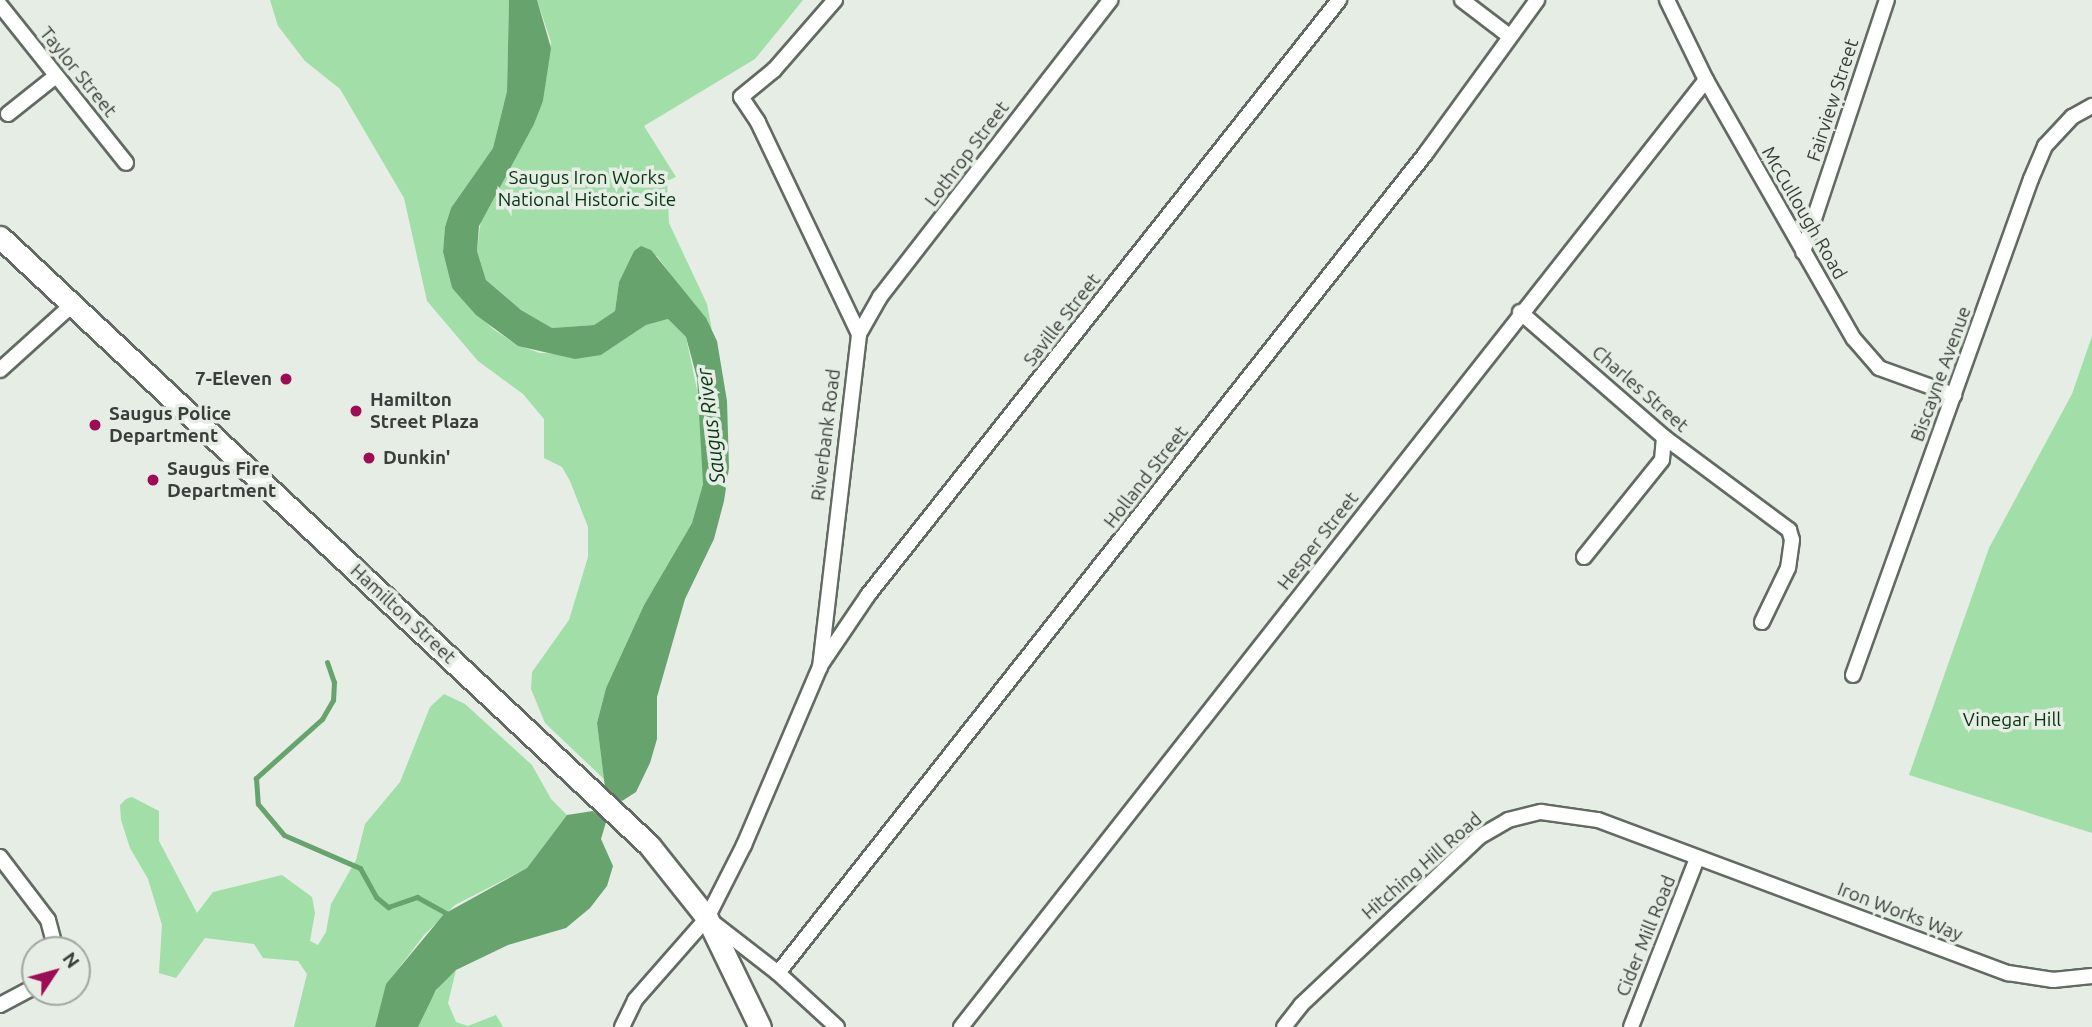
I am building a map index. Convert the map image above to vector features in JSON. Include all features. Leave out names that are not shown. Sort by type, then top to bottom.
[{"type":"main road","name":"Hamilton Street","points":[[0,237],[620,816],[684,884],[707,918],[760,1027]]},
{"type":"street","points":[[835,0],[774,70],[741,97],[758,122],[859,334]]},
{"type":"street","name":"Lothrop Street","points":[[859,334],[880,296],[1110,0]]},
{"type":"street","name":"Saville Street","points":[[820,667],[868,595],[1339,0]]},
{"type":"street","points":[[1462,0],[1508,35]]},
{"type":"street","name":"Holland Street","points":[[778,973],[1426,153],[1508,35],[1538,0]]},
{"type":"street","name":"McCullough Road","points":[[1667,0],[1706,80],[1803,251],[1868,357],[1893,375],[1954,395]]},
{"type":"street","name":"Fairview Street","points":[[1803,251],[1887,0]]},
{"type":"street","name":"Taylor Street","points":[[0,5],[126,163]]},
{"type":"street","points":[[8,114],[55,76]]},
{"type":"street","name":"Hesper Street","points":[[961,1027],[1520,312],[1706,80]]},
{"type":"street","name":"Biscayne Avenue","points":[[1853,675],[2045,146],[2072,117],[2092,106]]},
{"type":"street","points":[[0,370],[72,305]]},
{"type":"street","name":"Charles Street","points":[[1520,312],[1664,437],[1788,530],[1792,540],[1788,568],[1762,622]]},
{"type":"street","name":"Riverbank Road","points":[[622,1027],[635,1000],[707,918],[744,845],[820,667],[859,334]]},
{"type":"street","points":[[1584,557],[1662,460],[1664,437]]},
{"type":"street","name":"Hitching Hill Road","points":[[1284,1027],[1301,1005],[1415,894],[1479,837],[1508,820],[1541,812],[1576,814],[1697,859]]},
{"type":"street","points":[[0,858],[48,920],[52,936]]},
{"type":"street","name":"Iron Works Way","points":[[1697,859],[2008,973],[2053,981],[2092,976]]},
{"type":"street","name":"Cider Mill Road","points":[[1631,1027],[1697,859]]},
{"type":"street","points":[[707,918],[778,973],[837,1027]]},
{"type":"street","points":[[0,1005],[21,994]]},
{"type":"green space","points":[[270,0],[509,0],[507,91],[493,148],[451,208],[445,227],[443,252],[452,288],[493,329],[517,345],[540,353],[601,355],[646,325],[668,319],[686,337],[702,414],[703,484],[692,523],[644,605],[606,688],[597,723],[604,779],[545,723],[531,689],[532,672],[569,620],[588,557],[588,527],[570,481],[562,467],[544,458],[544,419],[523,394],[478,361],[427,301],[404,198],[340,89],[305,61],[278,26]]},
{"type":"green space","name":"Saugus Iron Works National Historic Site","points":[[537,0],[803,0],[755,59],[644,126],[676,177],[667,181],[669,223],[707,304],[712,330],[657,256],[634,251],[619,282],[615,311],[594,325],[552,328],[521,310],[486,280],[477,251],[481,219],[543,101],[551,42]]},
{"type":"green space","name":"Vinegar Hill","points":[[2092,336],[2092,833],[1909,775],[1989,548],[2072,394]]},
{"type":"green space","points":[[444,694],[465,704],[532,765],[551,799],[567,815],[527,868],[455,905],[424,935],[386,985],[375,1027],[294,1027],[307,974],[298,961],[263,958],[254,944],[205,938],[176,978],[159,973],[162,925],[148,879],[130,848],[121,820],[120,805],[126,799],[132,797],[159,811],[159,841],[197,913],[213,892],[282,875],[312,897],[315,913],[310,941],[318,945],[326,932],[331,904],[356,860],[365,824],[400,782],[430,707]]},
{"type":"green space","points":[[456,970],[448,1003],[456,1022],[468,1026],[496,1015],[503,1027],[413,1027],[442,982]]},
{"type":"water","name":"Saugus River","points":[[509,0],[537,0],[551,48],[543,101],[534,124],[479,226],[477,251],[486,280],[521,310],[552,328],[594,325],[615,311],[619,282],[634,251],[641,246],[651,250],[706,318],[717,341],[727,401],[729,468],[724,501],[714,539],[685,599],[657,697],[657,739],[650,763],[636,792],[622,801],[605,788],[597,723],[606,688],[644,605],[692,523],[703,484],[697,378],[686,337],[668,319],[646,325],[601,355],[575,359],[518,346],[476,315],[452,288],[443,252],[445,227],[451,208],[493,148],[507,91]]},
{"type":"water","points":[[593,811],[606,822],[601,839],[613,866],[607,886],[590,908],[566,928],[508,945],[456,970],[436,990],[418,1027],[375,1027],[386,984],[444,914],[527,868],[567,815]]},
{"type":"waterway","points":[[327,662],[334,682],[333,700],[322,719],[256,778],[258,804],[284,835],[360,868],[376,897],[388,907],[417,897],[449,915]]},
{"type":"place","name":"7-Eleven","points":[[286,379]]},
{"type":"place","name":"Hamilton Street Plaza","points":[[356,411]]},
{"type":"place","name":"Saugus Police Department","points":[[95,425]]},
{"type":"place","name":"Dunkin'","points":[[369,458]]},
{"type":"place","name":"Saugus Fire Department","points":[[153,480]]}]
